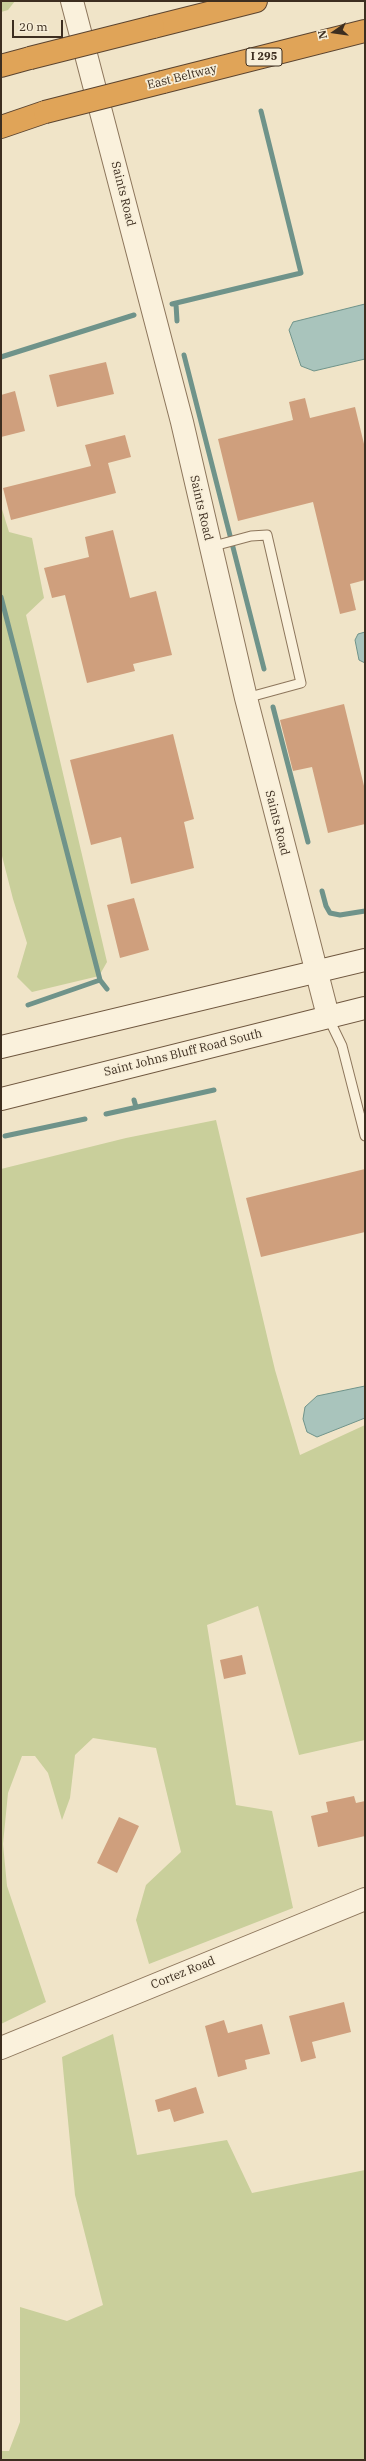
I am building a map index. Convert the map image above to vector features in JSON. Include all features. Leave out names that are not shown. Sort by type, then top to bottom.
[{"type":"highway","points":[[1,66],[256,1]]},
{"type":"highway","name":"East Beltway","points":[[1,127],[45,112],[365,31]]},
{"type":"street","name":"Saints Road","points":[[72,1],[182,422],[246,698],[328,1016]]},
{"type":"street","points":[[1,1047],[365,960]]},
{"type":"street","name":"Saint Johns Bluff Road South","points":[[1,1099],[328,1016],[365,1008]]},
{"type":"street","name":"Cortez Road","points":[[1,2048],[365,1899]]},
{"type":"lane","points":[[210,547],[251,536],[267,535],[301,683],[246,698]]},
{"type":"lane","points":[[328,1016],[342,1046],[365,1136]]},
{"type":"green space","points":[[1,1],[15,1],[8,10],[1,12]]},
{"type":"green space","points":[[1,506],[9,532],[32,538],[44,598],[26,615],[107,962],[99,976],[32,992],[17,977],[27,943],[13,899],[1,852]]},
{"type":"green space","points":[[216,1120],[275,1370],[300,1455],[365,1425],[365,1740],[299,1755],[258,1606],[207,1625],[236,1805],[272,1811],[293,1908],[149,1964],[136,1920],[146,1885],[181,1852],[156,1748],[93,1738],[75,1755],[70,1798],[62,1820],[48,1773],[35,1756],[22,1756],[8,1793],[3,1844],[7,1886],[46,2002],[1,2024],[1,1169],[126,1138]]},
{"type":"green space","points":[[113,2034],[137,2155],[227,2140],[252,2193],[365,2170],[365,2460],[1,2460],[1,2451],[9,2451],[20,2422],[20,2307],[67,2321],[103,2305],[75,2195],[62,2057]]},
{"type":"water","points":[[365,304],[365,359],[314,371],[301,366],[289,330],[293,322]]},
{"type":"water","points":[[365,632],[365,663],[359,660],[355,640],[358,634]]},
{"type":"water","points":[[365,1386],[365,1418],[317,1437],[307,1432],[303,1419],[305,1407],[317,1396]]},
{"type":"building","points":[[106,362],[114,394],[57,407],[49,375]]},
{"type":"building","points":[[15,391],[25,431],[1,437],[1,395]]},
{"type":"building","points":[[305,398],[310,418],[355,407],[365,448],[365,580],[350,584],[356,610],[340,614],[313,502],[238,521],[218,439],[293,420],[289,402]]},
{"type":"building","points":[[125,435],[131,457],[108,463],[116,493],[11,520],[3,488],[91,466],[85,445]]},
{"type":"building","points":[[113,530],[130,598],[156,591],[172,655],[133,664],[135,671],[87,683],[65,595],[52,598],[44,568],[89,557],[85,537]]},
{"type":"building","points":[[344,704],[365,790],[365,824],[328,833],[312,767],[293,771],[280,720]]},
{"type":"building","points":[[173,734],[194,819],[184,822],[194,868],[131,884],[121,837],[91,845],[70,760]]},
{"type":"building","points":[[134,898],[149,950],[120,958],[107,905]]},
{"type":"building","points":[[365,1169],[365,1232],[261,1257],[246,1198]]},
{"type":"building","points":[[242,1655],[246,1674],[224,1679],[220,1660]]},
{"type":"building","points":[[354,1796],[356,1803],[365,1801],[365,1836],[318,1847],[311,1816],[328,1812],[326,1802]]},
{"type":"building","points":[[119,1817],[139,1826],[117,1873],[97,1863]]},
{"type":"building","points":[[344,2002],[351,2032],[312,2042],[316,2058],[301,2062],[289,2016]]},
{"type":"building","points":[[224,2020],[228,2033],[262,2024],[270,2054],[245,2060],[247,2069],[218,2077],[205,2026]]},
{"type":"building","points":[[196,2087],[204,2113],[174,2122],[170,2109],[158,2112],[155,2100]]},
{"type":"waterway","points":[[172,304],[301,273],[261,111]]},
{"type":"waterway","points":[[176,304],[177,321]]},
{"type":"waterway","points":[[1,357],[134,315]]},
{"type":"waterway","points":[[184,355],[264,669]]},
{"type":"waterway","points":[[1,597],[100,980]]},
{"type":"waterway","points":[[273,707],[308,842]]},
{"type":"waterway","points":[[322,891],[326,906],[330,913],[340,915],[365,911]]},
{"type":"waterway","points":[[28,1005],[100,980],[107,989]]},
{"type":"waterway","points":[[106,1114],[214,1090]]},
{"type":"waterway","points":[[134,1100],[136,1107]]},
{"type":"waterway","points":[[5,1136],[85,1119]]}]
